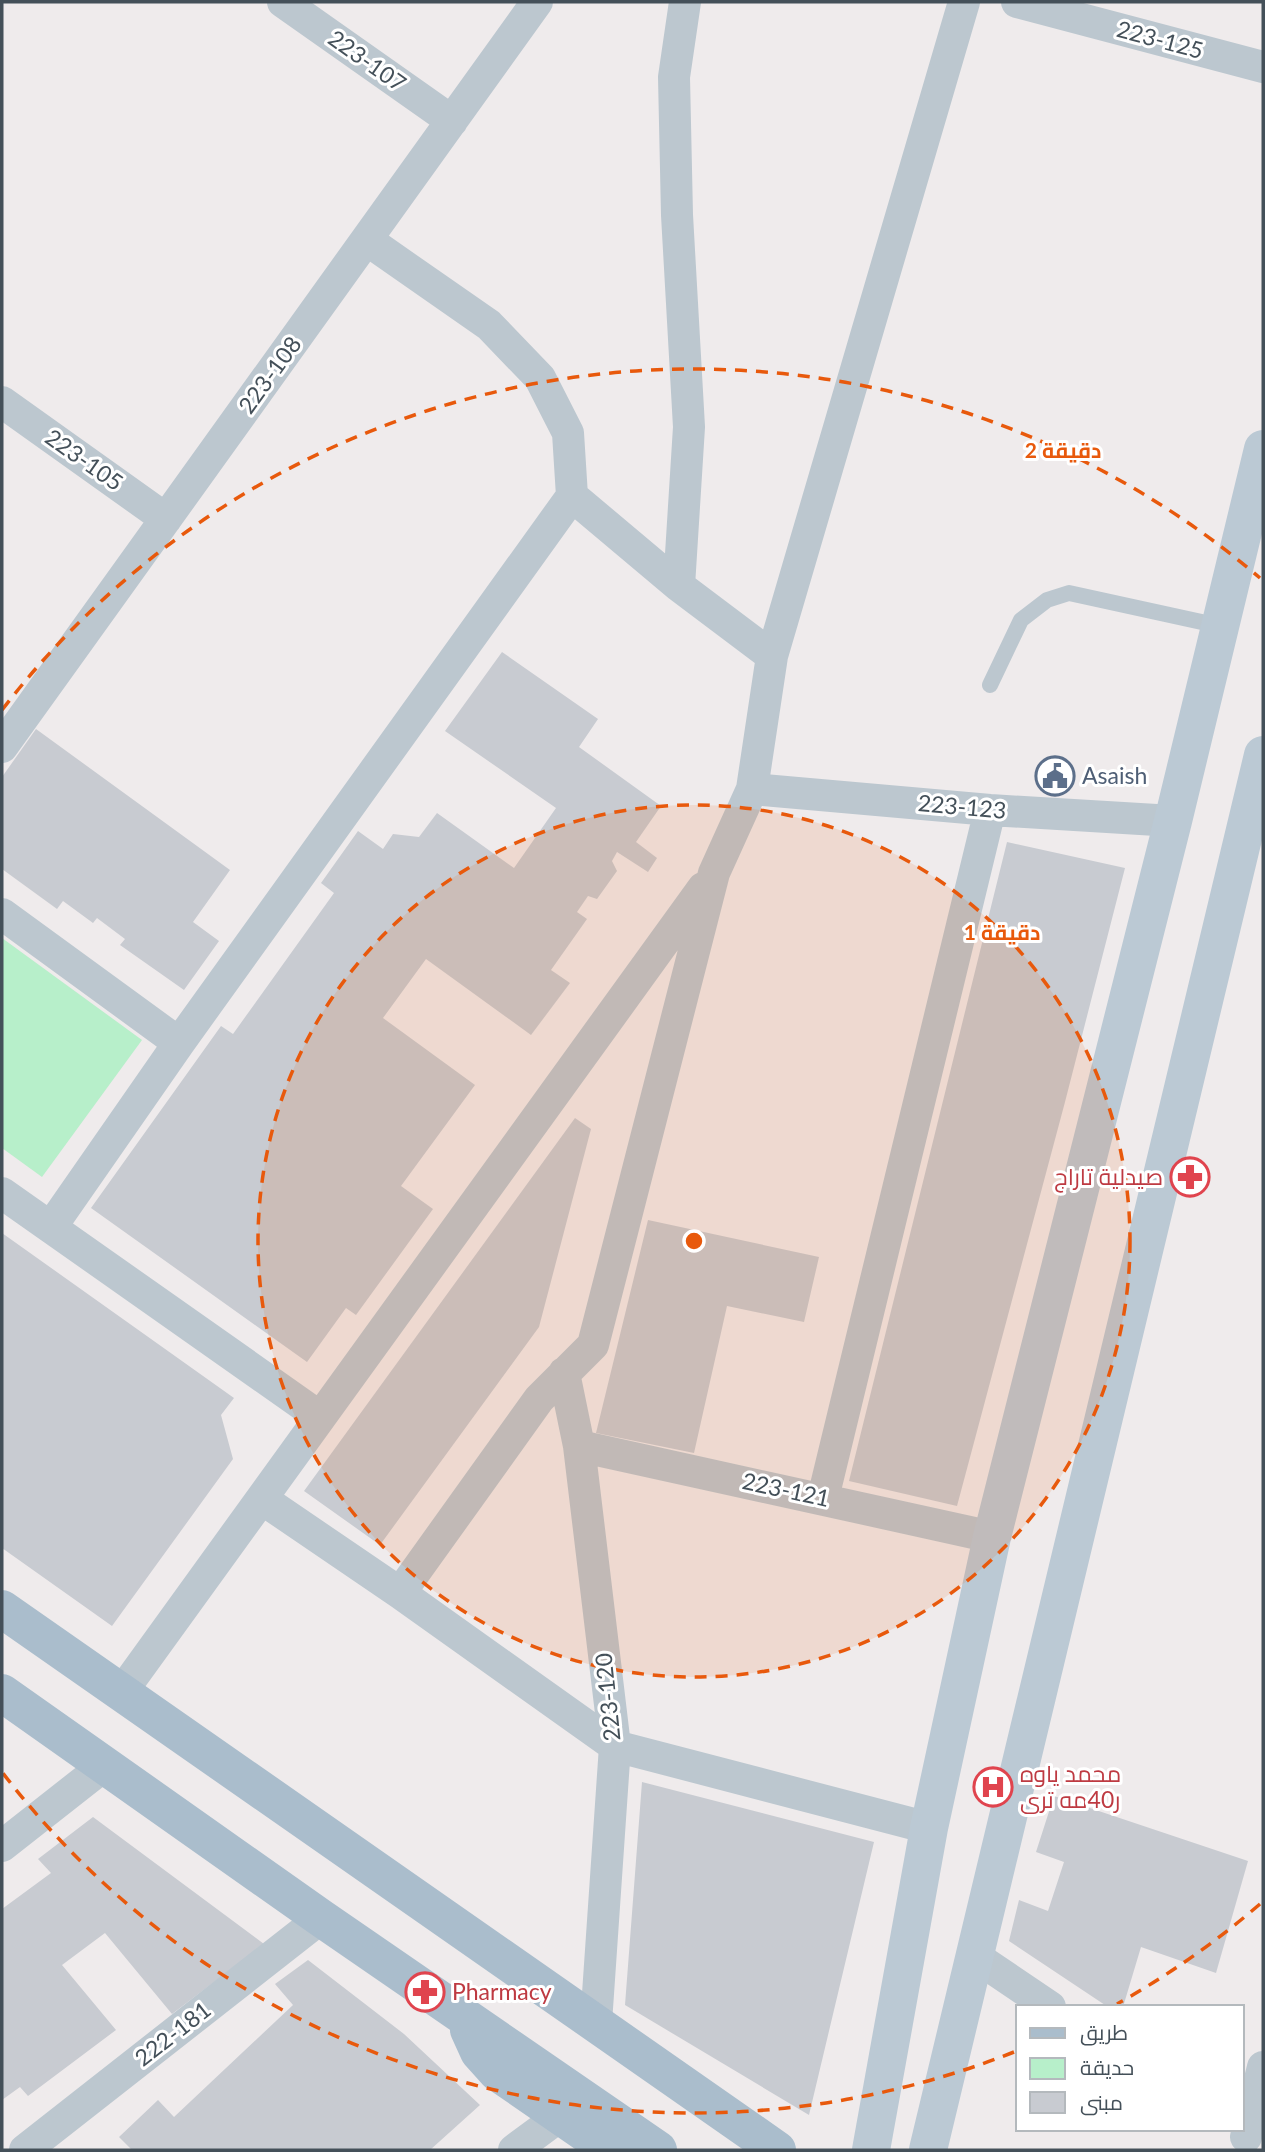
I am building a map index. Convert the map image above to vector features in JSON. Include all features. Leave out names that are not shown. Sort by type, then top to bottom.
[{"type":"main road","points":[[870,2150],[929,1828],[992,1537],[1173,821],[1263,449]]},
{"type":"main road","points":[[928,2150],[973,1955],[1253,842],[1263,755]]},
{"type":"main road","points":[[2,1609],[777,2150]]},
{"type":"main road","points":[[2,1693],[321,1918],[658,2150]]},
{"type":"main road","points":[[463,2015],[479,2052],[497,2072],[600,2147]]},
{"type":"street","name":"223-107","points":[[283,2],[452,121]]},
{"type":"street","name":"223-108","points":[[2,747],[537,2]]},
{"type":"street","points":[[679,586],[689,427],[677,215],[674,77],[685,2]]},
{"type":"street","points":[[400,1593],[539,1399],[593,1345],[714,873],[752,789],[772,656],[964,2]]},
{"type":"street","name":"223-125","points":[[1017,2],[1263,67]]},
{"type":"street","points":[[51,1227],[178,1043],[572,496],[568,433],[540,378],[489,325],[367,240]]},
{"type":"street","name":"223-105","points":[[2,402],[166,519]]},
{"type":"street","points":[[572,496],[679,586],[772,656]]},
{"type":"street","name":"223-123","points":[[752,789],[990,810],[1173,821]]},
{"type":"street","points":[[823,1498],[990,810]]},
{"type":"street","points":[[121,1693],[714,873]]},
{"type":"street","points":[[2,914],[178,1043]]},
{"type":"street","points":[[2,1193],[320,1417]]},
{"type":"street","name":"223-120","points":[[565,1373],[579,1446],[615,1746],[596,2023]]},
{"type":"street","name":"223-121","points":[[579,1446],[992,1537]]},
{"type":"street","points":[[262,1499],[615,1746],[929,1828]]},
{"type":"street","points":[[2,1846],[105,1765]]},
{"type":"street","name":"222-181","points":[[25,2150],[321,1918]]},
{"type":"street","points":[[973,1955],[1048,2005]]},
{"type":"street","points":[[1248,2138],[1263,2067]]},
{"type":"street","points":[[514,2150],[560,2116]]},
{"type":"lane","points":[[990,685],[1021,620],[1047,600],[1069,593],[1220,626]]},
{"type":"green space","points":[[2,938],[142,1040],[42,1177],[2,1148]]},
{"type":"building","points":[[502,652],[598,719],[579,747],[661,806],[636,842],[657,858],[648,872],[617,852],[612,861],[617,871],[597,899],[588,896],[577,912],[587,919],[551,970],[570,983],[531,1035],[426,959],[383,1018],[475,1085],[401,1186],[433,1209],[356,1315],[346,1308],[307,1362],[91,1208],[221,1026],[233,1034],[334,893],[321,883],[358,831],[383,849],[393,834],[419,837],[437,813],[514,868],[556,808],[445,731]]},
{"type":"building","points":[[36,729],[230,870],[193,922],[219,941],[184,990],[120,945],[125,939],[97,918],[93,923],[63,901],[57,909],[2,869],[2,777]]},
{"type":"building","points":[[1007,842],[1125,868],[957,1506],[849,1481]]},
{"type":"building","points":[[575,1118],[591,1129],[539,1327],[380,1545],[304,1491]]},
{"type":"building","points":[[648,1220],[819,1257],[804,1322],[727,1306],[694,1453],[596,1433]]},
{"type":"building","points":[[2,1233],[234,1398],[221,1415],[233,1459],[112,1626],[2,1548]]},
{"type":"building","points":[[642,1782],[874,1842],[809,2115],[625,2005]]},
{"type":"building","points":[[1054,1796],[1248,1861],[1216,1973],[1141,1947],[1124,2005],[1105,2005],[1009,1941],[1019,1900],[1048,1911],[1064,1862],[1036,1852]]},
{"type":"building","points":[[93,1817],[264,1944],[172,2014],[105,1933],[62,1965],[116,2030],[28,2096],[20,2087],[2,2100],[2,1909],[51,1873],[38,1859]]},
{"type":"building","points":[[308,1960],[404,2034],[480,2105],[430,2150],[132,2150],[119,2137],[158,2100],[174,2117],[293,2005],[275,1984]]},
{"type":"place","name":"Asaish","points":[[1055,776]]},
{"type":"place","name":"صيدلية تاراج","points":[[1190,1177]]},
{"type":"place","name":"محمد ياوه ر40مه ترى","points":[[993,1787]]},
{"type":"place","name":"Pharmacy","points":[[425,1992]]}]
